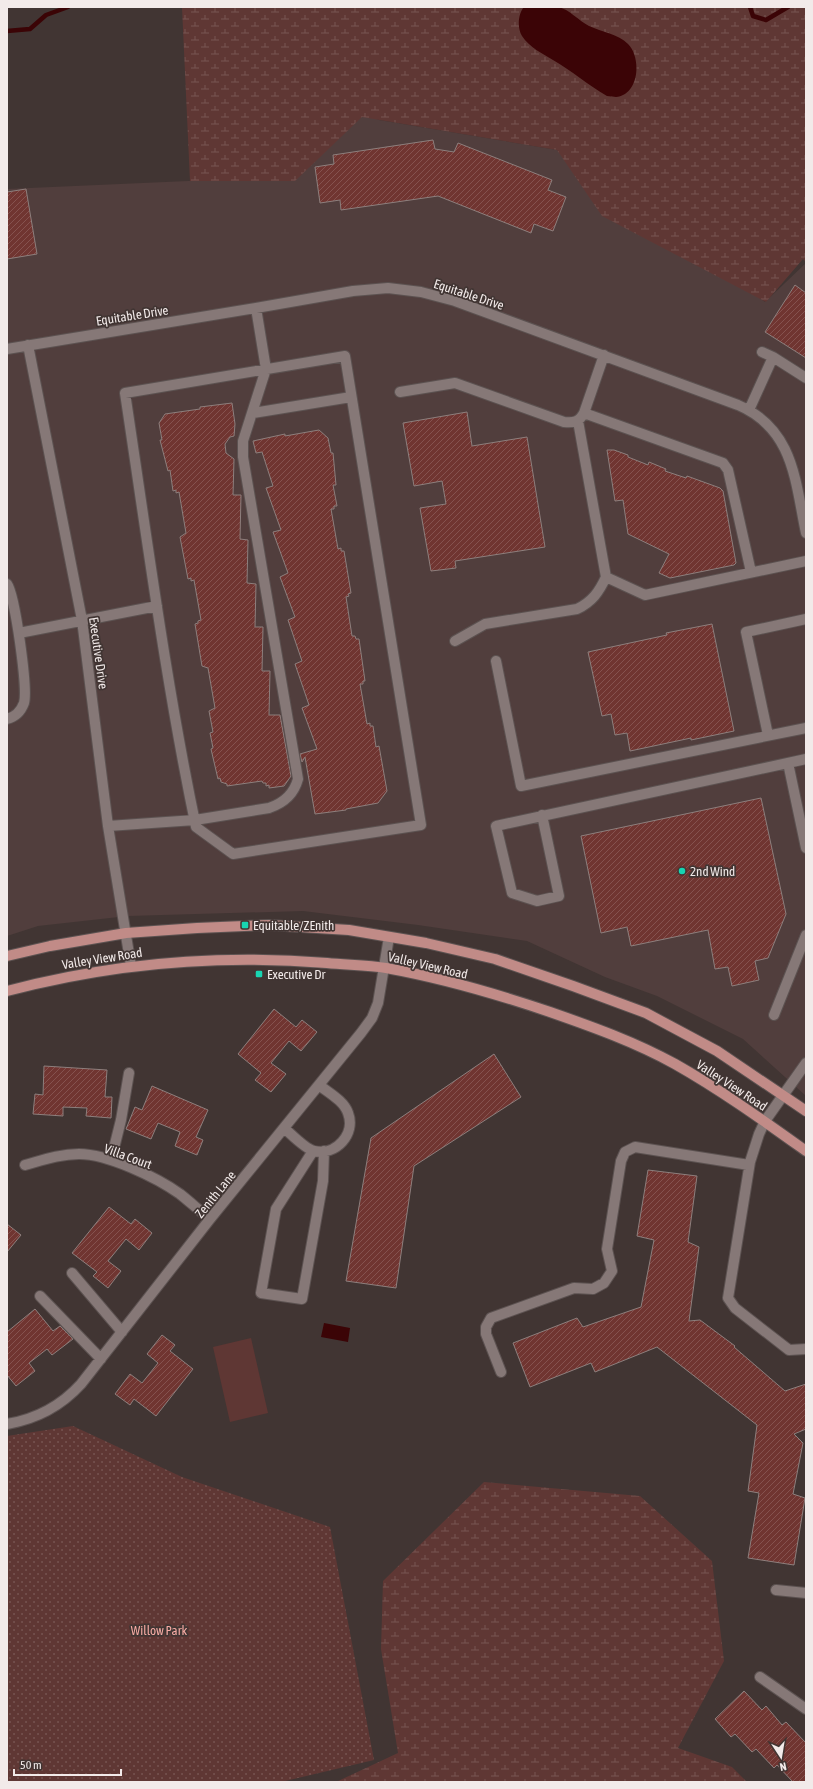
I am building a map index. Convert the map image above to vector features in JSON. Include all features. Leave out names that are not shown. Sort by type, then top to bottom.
[{"type":"main road","name":"Valley View Road","points":[[7,956],[50,946],[126,933],[269,925],[350,930],[426,944],[495,959],[646,1013],[717,1051],[806,1111]]},
{"type":"main road","name":"Valley View Road","points":[[7,991],[54,978],[160,962],[216,959],[294,960],[384,968],[502,996],[605,1031],[675,1064],[727,1095],[806,1152]]},
{"type":"street","name":"Equitable Drive","points":[[7,349],[353,291],[388,288],[422,292],[455,301],[749,410],[770,426],[782,442],[790,461],[806,533]]},
{"type":"street","points":[[108,826],[195,820],[269,808],[277,806],[288,798],[296,787],[298,779],[243,457],[243,441],[266,369],[256,308]]},
{"type":"street","name":"Executive Drive","points":[[28,345],[82,620],[108,826],[131,966]]},
{"type":"street","points":[[762,352],[773,357],[806,378]]},
{"type":"street","points":[[455,641],[485,624],[577,609],[586,605],[600,591],[606,577],[581,417],[604,355]]},
{"type":"street","points":[[345,356],[351,397],[421,825],[234,854],[196,827],[157,606],[125,393],[345,356]]},
{"type":"street","points":[[749,410],[773,357]]},
{"type":"street","points":[[400,392],[455,383],[564,422],[574,422],[581,417]]},
{"type":"street","points":[[253,412],[351,397]]},
{"type":"street","points":[[581,417],[723,463],[728,470],[751,572]]},
{"type":"street","points":[[606,577],[644,595],[806,561]]},
{"type":"street","points":[[7,584],[19,633],[26,690],[24,702],[20,711],[12,718],[7,719]]},
{"type":"street","points":[[19,633],[157,606]]},
{"type":"street","points":[[768,735],[746,632],[806,619]]},
{"type":"street","points":[[496,661],[521,786],[806,728]]},
{"type":"street","points":[[542,815],[559,896],[537,901],[512,892],[496,826],[542,815],[806,759]]},
{"type":"street","points":[[788,763],[806,848]]},
{"type":"street","points":[[774,1015],[806,935]]},
{"type":"street","name":"Zenith Lane","points":[[7,1424],[50,1411],[67,1399],[81,1384],[210,1219],[372,1018],[378,1003],[389,937]]},
{"type":"street","points":[[806,1063],[765,1122],[750,1165],[728,1298],[736,1308],[789,1350],[806,1349]]},
{"type":"street","points":[[111,1160],[121,1120],[129,1073]]},
{"type":"street","points":[[284,1128],[313,1151],[324,1151],[333,1148],[346,1138],[349,1131],[350,1122],[345,1107],[319,1085]]},
{"type":"street","points":[[501,1372],[486,1334],[486,1327],[491,1318],[574,1288],[593,1289],[604,1283],[612,1271],[607,1249],[621,1161],[625,1152],[635,1147],[750,1165]]},
{"type":"street","points":[[313,1151],[276,1209],[261,1293],[302,1299],[323,1181],[324,1151]]},
{"type":"street","name":"Villa Court","points":[[25,1165],[55,1156],[80,1154],[111,1160],[142,1172],[175,1191],[210,1219]]},
{"type":"street","points":[[72,1273],[122,1332]]},
{"type":"street","points":[[40,1296],[101,1359]]},
{"type":"street","points":[[776,1590],[806,1592]]},
{"type":"street","points":[[760,1676],[806,1708]]},
{"type":"shaded area","points":[[550,6],[562,8],[589,26],[615,35],[628,44],[635,58],[636,66],[634,83],[630,90],[624,95],[616,97],[607,96],[532,47],[522,36],[519,29],[519,17],[524,7]]},
{"type":"shaded area","points":[[344,106],[379,120],[557,150],[765,302],[806,263],[806,1096],[743,1039],[657,996],[605,977],[527,941],[418,925],[303,911],[128,916],[38,926],[7,936],[7,189],[300,176]]},
{"type":"shaded area","points":[[324,1323],[350,1328],[348,1342],[321,1337]]},
{"type":"green space","points":[[182,7],[806,7],[806,262],[803,259],[766,302],[602,216],[557,150],[362,117],[295,181],[190,181]]},
{"type":"green space","points":[[251,1338],[268,1413],[230,1422],[213,1347]]},
{"type":"green space","name":"Willow Park","points":[[73,1426],[182,1477],[330,1527],[374,1760],[281,1782],[7,1782],[7,1436]]},
{"type":"green space","points":[[484,1482],[640,1496],[712,1561],[724,1661],[678,1748],[732,1767],[747,1782],[336,1782],[398,1753],[381,1649],[383,1581]]},
{"type":"building","points":[[433,140],[435,149],[454,152],[458,143],[552,180],[548,190],[566,197],[553,231],[534,224],[531,233],[438,196],[341,210],[340,200],[320,203],[315,167],[334,164],[333,155]]},
{"type":"building","points":[[26,189],[37,254],[7,259],[7,192]]},
{"type":"building","points":[[795,285],[806,293],[806,358],[765,332]]},
{"type":"building","points":[[232,403],[235,424],[234,436],[230,437],[225,444],[226,453],[234,459],[233,495],[241,495],[240,539],[248,540],[247,583],[256,584],[255,627],[263,627],[262,671],[270,671],[269,715],[280,715],[291,776],[284,786],[269,788],[269,785],[266,786],[266,783],[263,783],[262,781],[227,786],[227,784],[221,782],[220,778],[218,779],[211,749],[213,748],[210,733],[213,732],[209,711],[215,708],[208,668],[202,666],[195,624],[201,620],[194,580],[191,581],[191,578],[188,579],[180,537],[186,533],[179,492],[176,493],[176,490],[173,491],[170,470],[168,471],[160,440],[162,440],[159,423],[165,414],[200,409],[200,407]]},
{"type":"building","points":[[467,412],[472,446],[527,437],[545,547],[455,561],[456,568],[431,571],[420,508],[446,504],[442,481],[414,486],[403,423]]},
{"type":"building","points":[[319,430],[328,438],[331,453],[333,453],[336,485],[333,485],[337,506],[334,506],[334,509],[331,509],[338,549],[341,548],[341,551],[344,551],[351,593],[346,597],[352,636],[359,639],[365,681],[363,681],[363,684],[360,684],[367,724],[370,723],[370,726],[373,726],[376,747],[379,746],[387,791],[378,803],[346,810],[315,814],[305,757],[302,762],[300,754],[317,749],[302,708],[309,705],[295,664],[302,661],[288,620],[295,617],[280,577],[288,573],[273,532],[281,530],[266,488],[273,486],[262,452],[256,453],[253,441],[285,434],[285,436]]},
{"type":"building","points":[[607,450],[614,450],[648,465],[649,462],[666,469],[665,471],[686,478],[687,476],[720,488],[723,491],[736,563],[734,565],[670,578],[659,573],[669,554],[628,534],[623,500],[615,501]]},
{"type":"building","points":[[712,624],[734,731],[691,740],[691,738],[630,751],[627,733],[615,735],[611,714],[602,716],[588,652],[667,635],[666,633]]},
{"type":"building","name":"2nd Wind","points":[[761,798],[786,914],[768,958],[755,961],[759,980],[732,986],[728,967],[715,969],[708,930],[631,946],[627,927],[601,933],[581,836]]},
{"type":"building","points":[[274,1009],[296,1027],[302,1020],[317,1032],[301,1051],[289,1041],[271,1063],[286,1074],[271,1092],[255,1080],[261,1073],[238,1054]]},
{"type":"building","points":[[494,1054],[521,1097],[414,1166],[396,1288],[346,1281],[371,1138]]},
{"type":"building","points":[[44,1066],[107,1070],[105,1097],[112,1097],[111,1118],[86,1116],[87,1108],[63,1107],[63,1116],[33,1114],[35,1094],[43,1095]]},
{"type":"building","points":[[152,1086],[208,1110],[196,1137],[203,1140],[197,1155],[175,1146],[180,1132],[158,1123],[151,1139],[126,1129],[135,1107],[142,1110]]},
{"type":"building","points":[[648,1170],[697,1176],[688,1242],[699,1247],[689,1321],[700,1320],[735,1346],[734,1347],[785,1391],[806,1384],[806,1429],[794,1434],[803,1443],[793,1494],[805,1498],[794,1565],[748,1558],[759,1493],[748,1491],[757,1425],[657,1347],[595,1372],[591,1363],[530,1387],[513,1343],[577,1318],[583,1327],[641,1307],[654,1240],[637,1236]]},
{"type":"building","points":[[109,1207],[131,1224],[135,1219],[152,1233],[139,1250],[126,1239],[108,1261],[121,1271],[108,1288],[93,1276],[97,1272],[72,1253]]},
{"type":"building","points":[[7,1224],[21,1235],[7,1252]]},
{"type":"building","points":[[35,1309],[53,1331],[60,1326],[73,1339],[52,1355],[47,1349],[29,1363],[35,1371],[16,1386],[7,1375],[7,1332]]},
{"type":"building","points":[[162,1335],[175,1345],[170,1351],[193,1369],[156,1416],[134,1399],[130,1405],[115,1394],[130,1374],[142,1383],[158,1363],[147,1354]]},
{"type":"building","points":[[744,1691],[762,1710],[766,1706],[782,1725],[786,1722],[806,1743],[806,1782],[793,1782],[777,1765],[774,1768],[756,1749],[752,1752],[735,1734],[731,1737],[715,1719]]},
{"type":"waterway","points":[[7,31],[30,29],[46,15],[68,7]]},
{"type":"waterway","points":[[750,7],[753,16],[766,20],[788,7]]},
{"type":"place","name":"2nd Wind","points":[[682,871]]},
{"type":"place","name":"Equitable/ZEnith","points":[[245,925]]},
{"type":"place","name":"Executive Dr","points":[[259,974]]}]
